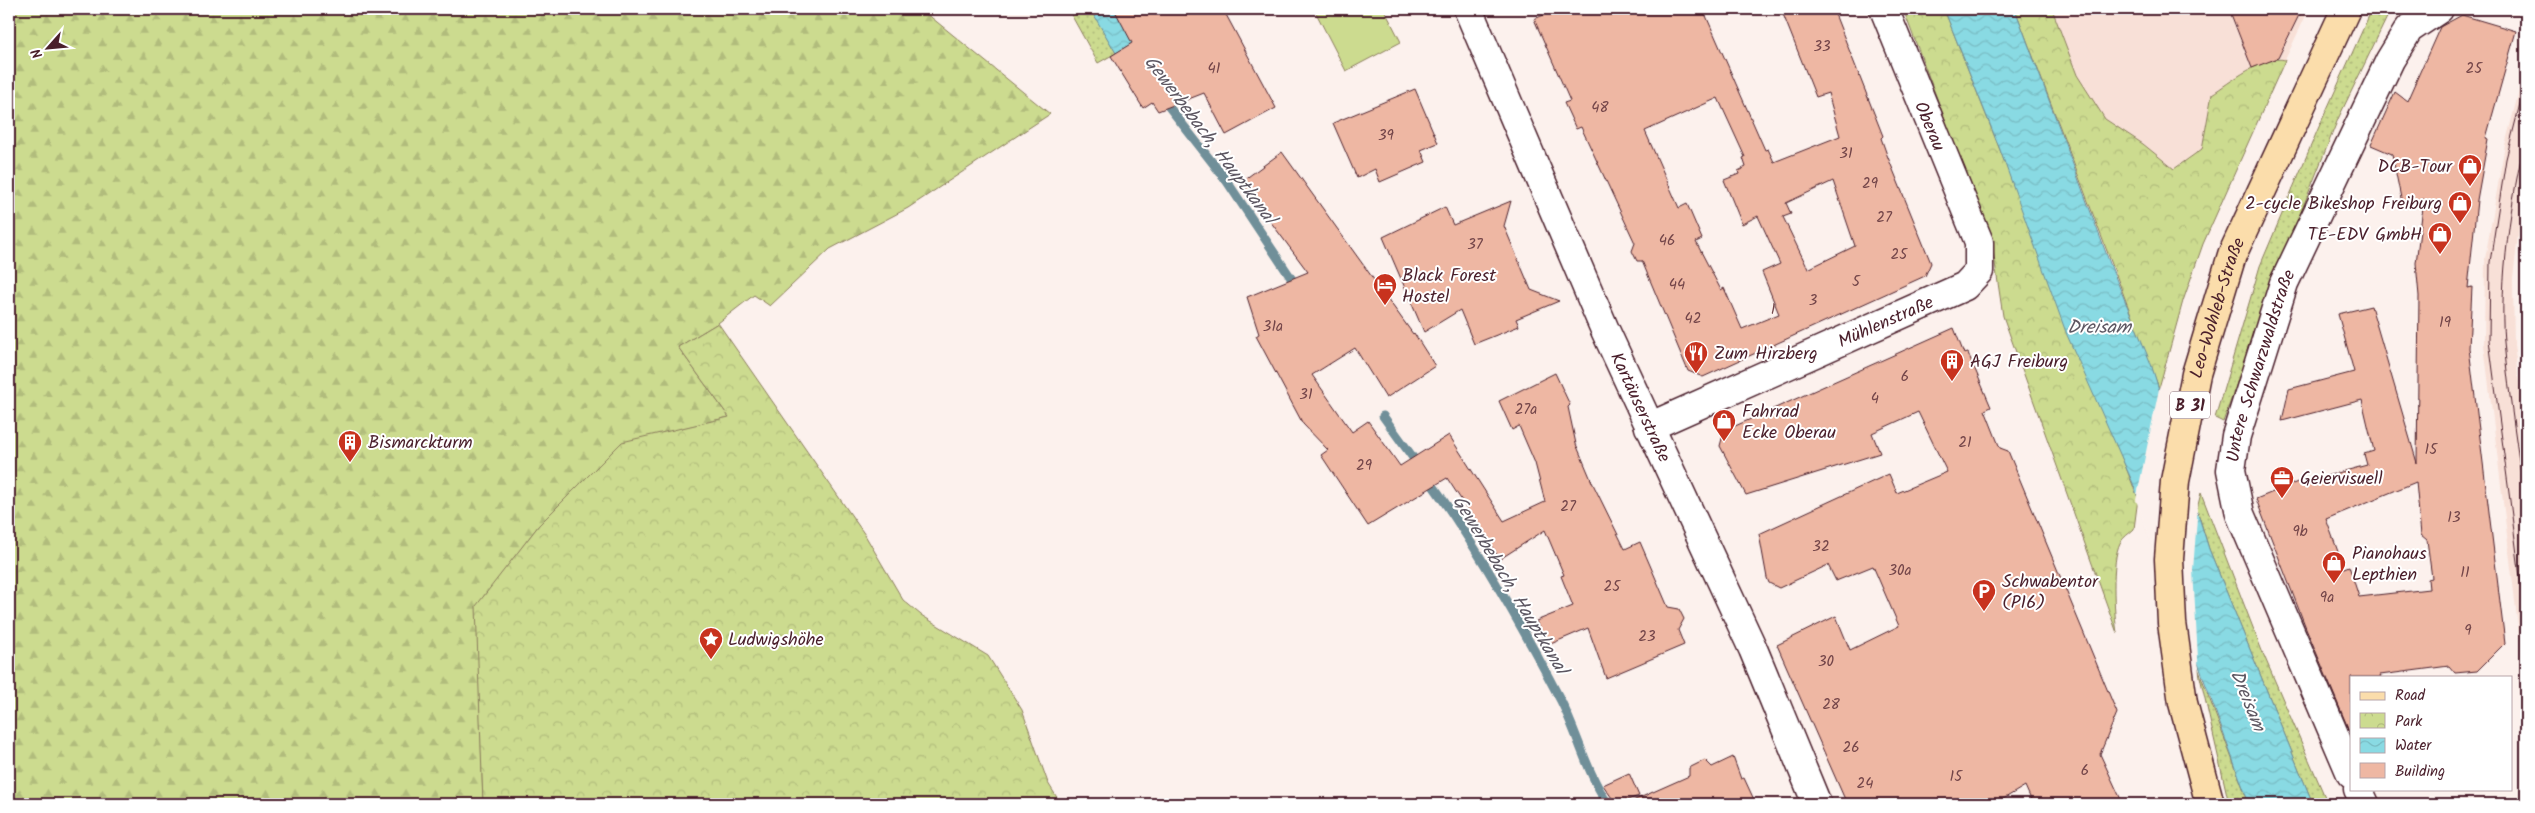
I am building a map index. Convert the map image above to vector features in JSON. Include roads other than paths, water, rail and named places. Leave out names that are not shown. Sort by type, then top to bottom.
[{"type":"main road","name":"Leo-Wohleb-Straße","points":[[2207,792],[2178,676],[2172,623],[2170,559],[2175,481],[2194,383],[2232,255],[2346,9]]},
{"type":"street","name":"Kartäuserstraße","points":[[1468,9],[1605,330],[1752,649],[1817,804]]},
{"type":"street","name":"Oberau","points":[[1884,9],[1979,242]]},
{"type":"street","name":"Untere Schwarzwaldstraße","points":[[2350,772],[2240,514],[2231,470],[2236,436],[2284,283],[2390,60],[2409,29],[2439,9]]},
{"type":"street","name":"Mühlenstraße","points":[[1649,427],[1965,286],[1979,271],[1979,242]]},
{"type":"street","points":[[2358,790],[2365,804]]},
{"type":"water","points":[[1090,9],[1114,9],[1135,42],[1116,53]]},
{"type":"water","name":"Dreisam","points":[[1944,9],[2015,9],[2112,269],[2151,364],[2209,549],[2313,804],[2249,804],[2132,481],[2067,335],[1999,147]]},
{"type":"waterway","name":"Gewerbebach, Hauptkanal","points":[[1162,98],[1226,180],[1297,287]]},
{"type":"waterway","name":"Gewerbebach, Hauptkanal","points":[[1383,416],[1419,466]]},
{"type":"waterway","name":"Gewerbebach, Hauptkanal","points":[[1427,477],[1481,559],[1530,644],[1561,701],[1588,767],[1608,804]]},
{"type":"tram line","points":[[2526,80],[2506,159],[2490,262],[2489,340],[2526,623]]},
{"type":"tram line","points":[[2526,138],[2511,212],[2503,294],[2504,342],[2526,513]]},
{"type":"place","name":"DCB-Tour","points":[[2470,187]]},
{"type":"place","name":"2-cycle Bikeshop Freiburg","points":[[2460,224]]},
{"type":"place","name":"TE-EDV GmbH","points":[[2440,255]]},
{"type":"place","name":"Black Forest Hostel","points":[[1385,306]]},
{"type":"place","name":"Zum Hirzberg","points":[[1696,374]]},
{"type":"place","name":"AGJ Freiburg","points":[[1952,382]]},
{"type":"place","name":"Fahrrad Ecke Oberau","points":[[1724,442]]},
{"type":"place","name":"Bismarckturm","points":[[350,463]]},
{"type":"place","name":"Geiervisuell","points":[[2282,499]]},
{"type":"place","name":"Pianohaus Lepthien","points":[[2334,584]]},
{"type":"place","name":"Schwabentor (P16)","points":[[1984,612]]},
{"type":"place","name":"Ludwigshöhe","points":[[711,660]]}]
